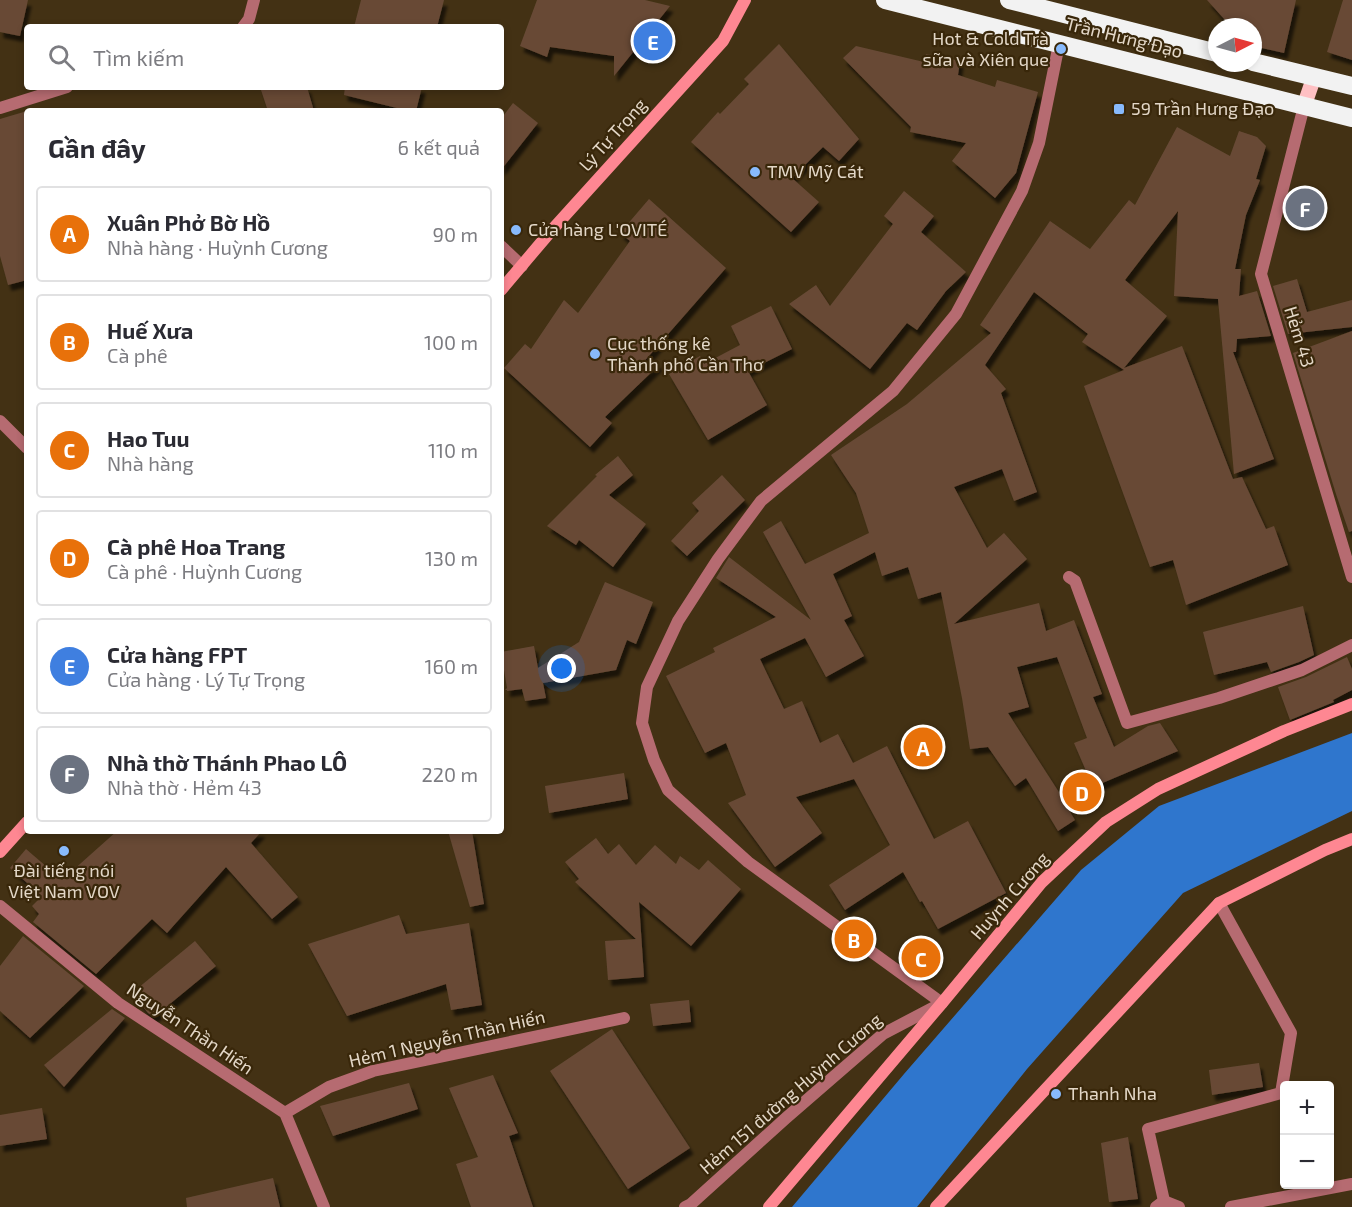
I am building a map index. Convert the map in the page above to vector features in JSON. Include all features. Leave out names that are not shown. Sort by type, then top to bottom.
[{"type":"highway","name":"Trần Hưng Đạo","points":[[885,0],[1352,118]]},
{"type":"highway","name":"Trần Hưng Đạo","points":[[1010,0],[1208,50]]},
{"type":"highway","points":[[1262,64],[1352,86]]},
{"type":"main road","points":[[1304,106],[1314,77]]},
{"type":"street","points":[[245,24],[249,19],[254,0]]},
{"type":"street","name":"Lý Tự Trọng","points":[[504,287],[551,231],[723,41],[745,0]]},
{"type":"street","points":[[942,1003],[748,862],[668,790],[654,760],[642,723],[647,687],[678,621],[718,559],[760,501],[892,391],[956,314],[1022,191],[1039,143],[1059,44]]},
{"type":"street","points":[[0,108],[57,90]]},
{"type":"street","name":"Hẻm 43","points":[[1304,106],[1261,274],[1352,577]]},
{"type":"street","points":[[504,249],[522,266]]},
{"type":"street","points":[[0,422],[24,445]]},
{"type":"street","points":[[1069,577],[1075,581],[1127,723],[1219,698],[1302,670],[1352,645]]},
{"type":"street","name":"Huỳnh Cương","points":[[769,1207],[1042,882],[1106,822],[1158,789],[1284,731],[1352,704]]},
{"type":"street","points":[[0,852],[24,825]]},
{"type":"street","points":[[936,1207],[1219,903],[1352,839]]},
{"type":"street","points":[[1179,1207],[1160,1204],[1148,1129],[1281,1093],[1291,1033],[1219,903]]},
{"type":"street","name":"Nguyễn Thần Hiến","points":[[0,906],[117,1002],[285,1113]]},
{"type":"street","name":"Hẻm 151 đường Huỳnh Cương","points":[[684,1207],[691,1204],[883,1034],[942,1003]]},
{"type":"street","name":"Hẻm 1 Nguyễn Thần Hiến","points":[[285,1113],[328,1087],[373,1071],[624,1018]]},
{"type":"street","points":[[285,1113],[324,1207]]},
{"type":"street","points":[[1231,1207],[1352,1184]]},
{"type":"water","points":[[1352,733],[1352,811],[1183,893],[1027,1069],[917,1207],[792,1207],[1081,870],[1159,806]]},
{"type":"building","points":[[0,0],[28,0],[20,36],[0,32]]},
{"type":"building","points":[[361,0],[444,0],[438,24],[355,24]]},
{"type":"building","points":[[537,0],[645,0],[670,6],[614,76],[614,56],[550,47],[547,57],[520,46]]},
{"type":"building","points":[[1207,0],[1296,0],[1284,53],[1262,48],[1262,18],[1223,18]]},
{"type":"building","points":[[1343,0],[1352,0],[1352,60],[1327,52]]},
{"type":"building","points":[[779,44],[859,139],[839,161],[823,147],[792,178],[819,202],[791,232],[691,142],[718,112],[720,114],[749,84],[744,79]]},
{"type":"building","points":[[856,46],[924,62],[926,54],[960,61],[958,75],[995,87],[997,80],[1038,92],[1016,173],[995,198],[952,161],[966,143],[910,132],[911,127],[843,58]]},
{"type":"building","points":[[261,90],[308,90],[313,108],[267,108]]},
{"type":"building","points":[[345,90],[421,90],[417,108],[397,108],[344,95]]},
{"type":"building","points":[[513,103],[538,123],[504,166],[504,115]]},
{"type":"building","points":[[24,112],[24,281],[8,285],[0,256],[0,119]]},
{"type":"building","points":[[1177,127],[1230,156],[1239,131],[1257,137],[1266,146],[1256,179],[1260,180],[1246,215],[1235,269],[1241,269],[1239,296],[1257,291],[1271,336],[1237,339],[1236,352],[1233,352],[1274,459],[1234,474],[1218,299],[1174,296],[1178,211],[1125,280],[1167,316],[1124,368],[1182,346],[1233,479],[1242,477],[1266,529],[1274,526],[1288,565],[1186,605],[1173,560],[1150,567],[1084,386],[1124,370],[1082,342],[1088,334],[1034,292],[985,365],[1006,389],[1001,393],[1037,492],[1014,501],[1002,469],[954,487],[987,548],[1004,533],[1027,559],[954,624],[1039,603],[1046,631],[1074,620],[1102,694],[1093,697],[1114,747],[1148,726],[1160,723],[1178,751],[1093,787],[1074,743],[1087,738],[1057,657],[1017,667],[1029,707],[1008,713],[1075,820],[1058,831],[1026,778],[1015,786],[988,747],[970,749],[941,592],[918,599],[908,567],[882,576],[875,552],[833,574],[852,616],[844,620],[864,656],[826,677],[805,638],[760,659],[784,709],[802,701],[820,743],[838,734],[853,763],[887,746],[934,839],[968,821],[1006,893],[938,929],[903,872],[845,910],[829,885],[890,845],[854,779],[796,797],[822,833],[775,867],[728,803],[746,795],[726,743],[705,753],[666,676],[715,652],[713,648],[776,617],[716,578],[729,557],[811,620],[763,532],[781,521],[805,564],[869,533],[856,493],[831,455],[907,404],[991,333],[980,325],[1050,221],[1090,249],[1129,200],[1135,205]]},
{"type":"building","points":[[904,191],[934,216],[921,232],[966,272],[946,291],[917,330],[907,323],[870,369],[789,304],[816,285],[830,306],[893,224],[884,216]]},
{"type":"building","points":[[649,199],[726,268],[634,373],[657,362],[659,365],[605,417],[612,423],[590,447],[504,368],[525,344],[531,349],[564,300],[578,313],[630,241],[620,233]]},
{"type":"building","points":[[1297,279],[1307,312],[1352,300],[1352,327],[1288,334],[1273,286]]},
{"type":"building","points":[[771,306],[792,349],[748,371],[767,405],[708,440],[669,374],[700,356],[704,364],[740,345],[731,326]]},
{"type":"building","points":[[1352,331],[1352,531],[1349,532],[1293,353]]},
{"type":"building","points":[[618,456],[633,475],[609,495],[646,524],[613,567],[579,540],[576,545],[547,526],[597,476],[595,475]]},
{"type":"building","points":[[722,475],[745,500],[687,556],[671,541],[699,511],[692,503]]},
{"type":"building","points":[[605,582],[653,602],[636,644],[627,640],[616,670],[543,683],[546,698],[525,701],[522,689],[505,690],[507,688],[504,651],[534,646],[538,668],[579,642]]},
{"type":"building","points":[[1303,606],[1314,655],[1271,672],[1267,662],[1214,675],[1203,632]]},
{"type":"building","points":[[1347,657],[1352,669],[1352,690],[1333,700],[1334,702],[1290,720],[1278,687],[1306,677]]},
{"type":"building","points":[[624,773],[628,799],[549,813],[545,786]]},
{"type":"building","points":[[114,834],[259,834],[251,843],[298,897],[272,919],[226,867],[167,933],[152,919],[96,974],[33,922],[39,914],[32,906],[42,896],[10,868],[26,849],[62,880]]},
{"type":"building","points":[[449,834],[472,834],[484,904],[470,907]]},
{"type":"building","points":[[596,838],[608,854],[619,844],[636,865],[655,845],[676,864],[680,856],[699,870],[708,860],[741,889],[691,946],[639,902],[644,977],[608,980],[605,941],[636,939],[575,882],[579,879],[565,862]]},
{"type":"building","points":[[399,915],[406,934],[469,923],[482,1005],[451,1010],[446,984],[347,1016],[308,944]]},
{"type":"building","points":[[23,936],[84,986],[30,1038],[0,1011],[0,966]]},
{"type":"building","points":[[195,941],[216,966],[154,1017],[132,993]]},
{"type":"building","points":[[689,1000],[691,1022],[653,1026],[650,1004]]},
{"type":"building","points":[[112,1009],[125,1018],[64,1087],[44,1065]]},
{"type":"building","points":[[612,1029],[690,1148],[628,1189],[550,1071]]},
{"type":"building","points":[[1259,1063],[1263,1087],[1212,1095],[1209,1070]]},
{"type":"building","points":[[493,1075],[518,1133],[509,1136],[533,1207],[471,1207],[456,1164],[478,1157],[449,1088]]},
{"type":"building","points":[[409,1083],[418,1109],[333,1136],[320,1106]]},
{"type":"building","points":[[42,1108],[47,1139],[0,1146],[0,1115]]},
{"type":"building","points":[[1128,1137],[1138,1199],[1109,1202],[1101,1143]]},
{"type":"building","points":[[273,1178],[280,1207],[187,1207],[186,1198]]},
{"type":"place","name":"Cửa hàng FPT","points":[[653,41]]},
{"type":"place","name":"Hot & Cold Trà sữa và Xiên que","points":[[1061,49]]},
{"type":"place","name":"59 Trần Hưng Đạo","points":[[1119,109]]},
{"type":"place","name":"TMV Mỹ Cát","points":[[755,172]]},
{"type":"place","name":"Nhà thờ Thánh Phao LÔ","points":[[1305,208]]},
{"type":"place","name":"Cửa hàng L'OVITÉ","points":[[516,230]]},
{"type":"place","name":"Cục thống kê Thành phố Cần Thơ","points":[[595,354]]},
{"type":"place","name":"Xuân Phở Bờ Hồ","points":[[923,747]]},
{"type":"place","name":"Cà phê Hoa Trang","points":[[1082,792]]},
{"type":"place","name":"Đài tiếng nói Việt Nam VOV","points":[[64,851]]},
{"type":"place","name":"Huế Xưa","points":[[854,939]]},
{"type":"place","name":"Hao Tuu","points":[[921,958]]},
{"type":"place","name":"Thanh Nha","points":[[1056,1094]]}]
